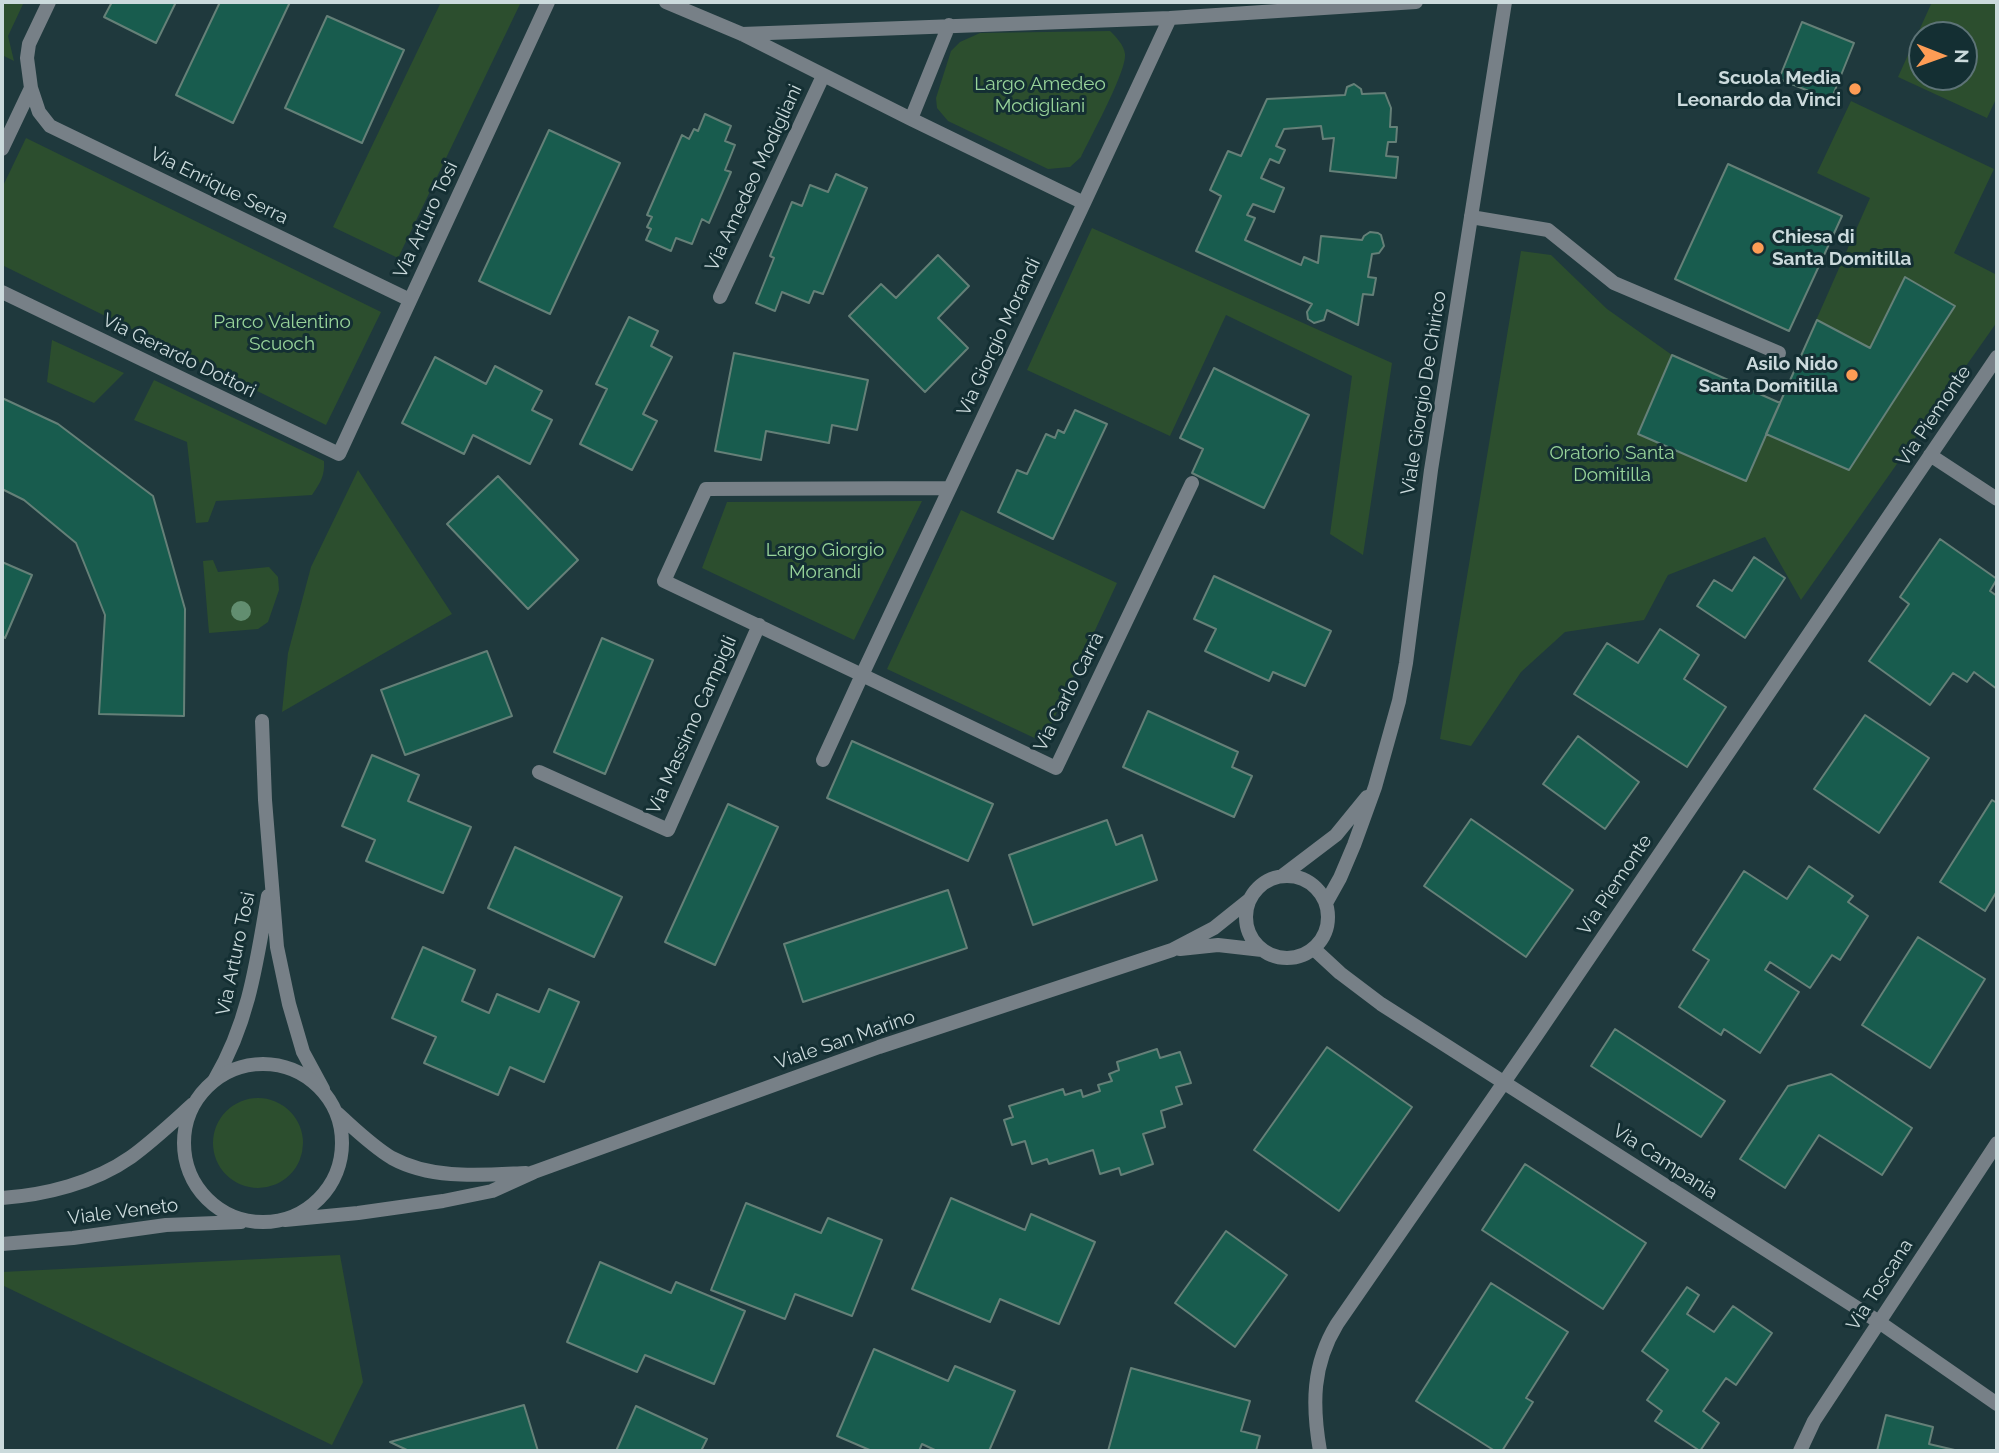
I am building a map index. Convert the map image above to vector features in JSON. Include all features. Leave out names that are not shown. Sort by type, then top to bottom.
[{"type":"street","points":[[2,149],[31,88],[27,58],[29,44],[49,2]]},
{"type":"street","name":"Via Arturo Tosi","points":[[339,454],[548,2]]},
{"type":"street","points":[[666,2],[742,34],[911,120],[1084,203],[1170,18]]},
{"type":"street","points":[[742,34],[1170,18],[1416,2]]},
{"type":"street","name":"Viale Giorgio De Chirico","points":[[1326,903],[1349,856],[1375,788],[1399,701],[1431,470],[1505,2]]},
{"type":"street","points":[[911,120],[949,26]]},
{"type":"street","name":"Via Amedeo Modigliani","points":[[720,297],[823,76]]},
{"type":"street","name":"Via Enrique Serra","points":[[31,88],[39,112],[50,126],[410,300]]},
{"type":"street","name":"Via Giorgio Morandi","points":[[950,488],[1084,203]]},
{"type":"street","points":[[1471,217],[1548,230],[1614,283],[1779,353]]},
{"type":"street","name":"Via Gerardo Dottori","points":[[2,292],[339,454]]},
{"type":"street","name":"Via Piemonte","points":[[1320,1451],[1314,1410],[1316,1383],[1332,1332],[1997,357]]},
{"type":"street","points":[[1930,455],[1997,499]]},
{"type":"street","name":"Via Carlo Carrà","points":[[862,675],[1056,768],[1192,483]]},
{"type":"street","points":[[823,760],[950,488],[706,489],[664,581],[862,675]]},
{"type":"street","name":"Via Massimo Campigli","points":[[539,772],[668,830],[759,625]]},
{"type":"street","name":"Via Arturo Tosi","points":[[262,721],[265,800],[277,947],[303,1052],[323,1089]]},
{"type":"street","name":"Viale Giorgio De Chirico","points":[[1282,876],[1336,835],[1375,788]]},
{"type":"street","name":"Via Arturo Tosi","points":[[215,1079],[229,1056],[244,1018],[272,874]]},
{"type":"street","points":[[1282,876],[1296,877],[1308,882],[1326,903],[1328,915],[1327,928],[1314,949],[1288,959],[1274,957],[1262,950],[1252,940],[1246,927],[1249,900],[1258,888],[1269,880],[1282,876]]},
{"type":"street","name":"Viale San Marino","points":[[285,1220],[358,1213],[492,1191],[534,1172],[879,1047],[1171,950],[1214,929],[1249,900]]},
{"type":"street","name":"Viale San Marino","points":[[1171,950],[1218,945],[1262,950]]},
{"type":"street","name":"Via Campania","points":[[1314,949],[1367,994],[1879,1322],[1997,1404]]},
{"type":"street","points":[[259,1063],[283,1065],[304,1074],[323,1089],[337,1113],[342,1139],[340,1165],[327,1189],[309,1208],[285,1220],[267,1223],[249,1221],[225,1213],[205,1198],[191,1177],[184,1153],[185,1128],[193,1104],[203,1090],[215,1079],[236,1068],[259,1063]]},
{"type":"street","name":"Viale Veneto","points":[[2,1198],[29,1196],[102,1174],[130,1157],[193,1104]]},
{"type":"street","name":"Viale San Marino","points":[[337,1113],[368,1141],[393,1158],[421,1169],[471,1175],[534,1172]]},
{"type":"street","name":"Via Toscana","points":[[1800,1451],[1814,1421],[1997,1143]]},
{"type":"street","name":"Viale Veneto","points":[[2,1244],[73,1238],[166,1224],[249,1221]]},
{"type":"green space","points":[[2,2],[24,2],[8,36],[14,61],[2,55]]},
{"type":"green space","points":[[441,2],[521,2],[398,258],[333,227]]},
{"type":"green space","points":[[1932,2],[1997,2],[1997,97],[1987,118],[1928,91],[1978,91],[1978,21],[1923,21]]},
{"type":"green space","name":"Largo Amedeo Modigliani","points":[[1110,31],[1123,47],[1124,63],[1081,157],[1070,167],[1048,169],[948,121],[937,108],[936,98],[951,51],[960,42],[980,33]]},
{"type":"green space","points":[[1908,55],[1908,82],[1898,77]]},
{"type":"green space","name":"Oratorio Santa Domitilla","points":[[1851,101],[1994,169],[1954,253],[1997,275],[1997,322],[1801,600],[1765,537],[1668,575],[1644,620],[1565,632],[1521,672],[1471,746],[1440,739],[1521,251],[1551,255],[1607,309],[1672,355],[1780,402],[1870,198],[1817,173]]},
{"type":"green space","name":"Parco Valentino Scuoch","points":[[26,138],[381,312],[326,425],[2,265],[2,188]]},
{"type":"green space","points":[[1092,228],[1392,363],[1363,555],[1330,534],[1352,376],[1226,315],[1170,436],[1027,370]]},
{"type":"green space","points":[[52,340],[124,373],[94,403],[47,382]]},
{"type":"green space","points":[[154,380],[324,461],[324,471],[312,495],[216,501],[208,522],[196,523],[187,442],[134,420]]},
{"type":"green space","points":[[358,470],[452,614],[282,712],[288,653],[311,567]]},
{"type":"green space","name":"Largo Giorgio Morandi","points":[[922,501],[854,640],[702,568],[727,502]]},
{"type":"green space","points":[[961,510],[1117,583],[1043,742],[887,669]]},
{"type":"green space","points":[[213,560],[218,572],[269,567],[278,577],[279,590],[268,622],[258,629],[209,633],[203,561]]},
{"type":"green space","points":[[249,1098],[267,1098],[283,1105],[296,1118],[303,1134],[303,1152],[296,1168],[283,1181],[267,1188],[249,1188],[233,1181],[220,1168],[213,1152],[213,1134],[220,1118],[233,1105]]},
{"type":"green space","points":[[340,1255],[363,1382],[332,1445],[2,1285],[2,1272]]},
{"type":"building","points":[[112,2],[176,2],[156,43],[104,17]]},
{"type":"building","points":[[220,2],[290,2],[233,123],[176,95]]},
{"type":"building","points":[[327,16],[404,50],[362,143],[285,108]]},
{"type":"building","points":[[1802,22],[1854,43],[1831,100],[1779,79]]},
{"type":"building","points":[[1354,84],[1361,89],[1362,94],[1385,93],[1391,108],[1390,127],[1397,127],[1396,142],[1388,142],[1386,156],[1398,157],[1396,178],[1330,171],[1334,138],[1323,139],[1321,126],[1284,129],[1276,146],[1285,150],[1279,163],[1270,159],[1261,178],[1284,188],[1274,212],[1253,204],[1247,215],[1255,218],[1245,240],[1301,265],[1304,257],[1318,263],[1321,236],[1362,240],[1370,232],[1381,235],[1384,246],[1379,253],[1372,254],[1368,277],[1376,278],[1373,295],[1363,294],[1358,325],[1327,310],[1324,320],[1314,323],[1308,319],[1307,312],[1312,304],[1196,251],[1221,196],[1210,190],[1228,151],[1241,156],[1267,99],[1345,95],[1347,87]]},
{"type":"building","points":[[705,114],[731,126],[725,141],[735,145],[725,170],[731,172],[709,223],[702,219],[692,244],[676,238],[671,251],[646,240],[651,229],[647,227],[652,217],[647,215],[682,135],[689,139],[694,129],[698,131]]},
{"type":"building","points":[[549,130],[620,163],[550,314],[479,281]]},
{"type":"building","name":"Chiesa di Santa Domitilla","points":[[1728,164],[1842,216],[1789,331],[1675,279]]},
{"type":"building","points":[[836,174],[867,188],[823,294],[814,291],[809,303],[782,292],[775,311],[756,303],[774,258],[770,256],[792,202],[802,206],[810,185],[828,192]]},
{"type":"building","points":[[938,255],[969,286],[938,318],[968,348],[925,392],[849,316],[881,284],[896,298]]},
{"type":"building","name":"Asilo Nido Santa Domitilla","points":[[1905,277],[1955,306],[1849,470],[1766,434],[1817,320],[1870,348]]},
{"type":"building","points":[[629,317],[658,331],[651,346],[672,357],[643,414],[657,421],[632,470],[580,444],[607,389],[596,384]]},
{"type":"building","points":[[734,353],[868,380],[857,430],[832,425],[829,443],[766,431],[761,460],[715,451]]},
{"type":"building","points":[[1672,355],[1780,403],[1746,481],[1638,434]]},
{"type":"building","points":[[435,357],[486,384],[495,366],[542,391],[532,410],[552,420],[530,464],[473,435],[464,454],[402,423]]},
{"type":"building","points":[[1214,368],[1309,415],[1264,508],[1192,473],[1203,449],[1180,438]]},
{"type":"building","points":[[2,398],[58,424],[153,496],[185,609],[184,716],[99,714],[105,615],[76,543],[24,500],[2,489]]},
{"type":"building","points":[[1075,410],[1107,424],[1053,539],[998,512],[1017,470],[1027,474],[1046,434],[1055,438],[1058,430],[1064,433]]},
{"type":"building","points":[[498,476],[578,560],[528,609],[447,524]]},
{"type":"building","points":[[1940,539],[1997,579],[1990,591],[1997,596],[1997,689],[1974,672],[1967,682],[1953,673],[1930,705],[1869,661],[1909,604],[1900,597]]},
{"type":"building","points":[[1754,557],[1785,578],[1745,638],[1697,606],[1714,580],[1732,591]]},
{"type":"building","points":[[2,562],[32,575],[5,638],[2,636]]},
{"type":"building","points":[[1214,576],[1331,631],[1305,686],[1273,672],[1269,681],[1205,651],[1216,629],[1194,619]]},
{"type":"building","points":[[1660,629],[1699,655],[1684,679],[1726,707],[1687,767],[1574,694],[1607,643],[1638,663]]},
{"type":"building","points":[[602,638],[653,660],[605,774],[554,752]]},
{"type":"building","points":[[487,651],[512,716],[405,755],[381,690]]},
{"type":"building","points":[[1148,711],[1238,752],[1232,767],[1252,776],[1234,817],[1123,767]]},
{"type":"building","points":[[1865,715],[1929,758],[1879,833],[1814,789]]},
{"type":"building","points":[[1578,736],[1639,782],[1605,829],[1543,784]]},
{"type":"building","points":[[852,741],[993,804],[968,861],[827,798]]},
{"type":"building","points":[[372,755],[419,775],[408,801],[471,827],[443,893],[366,861],[375,840],[342,826]]},
{"type":"building","points":[[1992,800],[1997,803],[1997,891],[1985,911],[1940,882]]},
{"type":"building","points":[[728,804],[778,827],[715,965],[665,942]]},
{"type":"building","points":[[1471,819],[1573,890],[1526,957],[1424,886]]},
{"type":"building","points":[[1107,820],[1116,845],[1142,835],[1157,880],[1033,925],[1009,855]]},
{"type":"building","points":[[515,847],[622,897],[594,957],[488,908]]},
{"type":"building","points":[[1809,866],[1853,896],[1848,902],[1868,916],[1840,960],[1832,955],[1810,988],[1770,962],[1765,970],[1799,992],[1760,1053],[1724,1029],[1721,1035],[1679,1007],[1709,960],[1693,950],[1744,871],[1787,899]]},
{"type":"building","points":[[948,890],[967,948],[803,1002],[784,944]]},
{"type":"building","points":[[1918,937],[1985,979],[1930,1068],[1862,1025]]},
{"type":"building","points":[[423,947],[475,970],[462,1001],[489,1013],[497,994],[539,1012],[549,989],[579,1002],[544,1082],[510,1067],[498,1095],[424,1063],[436,1037],[392,1018]]},
{"type":"building","points":[[1615,1029],[1725,1101],[1701,1137],[1591,1066]]},
{"type":"building","points":[[1327,1047],[1412,1107],[1339,1211],[1254,1150]]},
{"type":"building","points":[[1157,1049],[1160,1058],[1180,1052],[1191,1083],[1176,1087],[1182,1104],[1161,1111],[1165,1127],[1143,1134],[1153,1164],[1121,1175],[1119,1168],[1100,1174],[1093,1150],[1049,1164],[1047,1159],[1032,1164],[1025,1141],[1012,1145],[1004,1120],[1013,1117],[1009,1106],[1063,1089],[1065,1095],[1081,1090],[1083,1097],[1100,1091],[1098,1085],[1112,1081],[1109,1074],[1119,1070],[1117,1062]]},
{"type":"building","points":[[1831,1074],[1912,1128],[1882,1175],[1819,1135],[1785,1188],[1740,1159],[1788,1086]]},
{"type":"building","points":[[1525,1164],[1646,1243],[1603,1309],[1482,1230]]},
{"type":"building","points":[[951,1198],[1025,1230],[1031,1214],[1095,1242],[1059,1324],[1000,1299],[990,1322],[912,1289]]},
{"type":"building","points":[[746,1203],[821,1233],[828,1218],[882,1240],[852,1316],[795,1294],[785,1319],[711,1290]]},
{"type":"building","points":[[1226,1231],[1287,1275],[1235,1347],[1175,1303]]},
{"type":"building","points":[[600,1262],[671,1293],[676,1282],[745,1311],[714,1384],[645,1355],[637,1372],[567,1342]]},
{"type":"building","points":[[1491,1283],[1568,1332],[1526,1398],[1533,1402],[1502,1451],[1495,1451],[1416,1401]]},
{"type":"building","points":[[1687,1287],[1699,1295],[1687,1314],[1714,1332],[1733,1306],[1772,1333],[1736,1385],[1726,1378],[1703,1411],[1719,1423],[1700,1451],[1655,1421],[1662,1411],[1647,1400],[1668,1370],[1642,1351]]},
{"type":"building","points":[[874,1349],[948,1381],[955,1366],[1015,1391],[989,1451],[937,1451],[922,1444],[919,1451],[872,1451],[837,1436]]},
{"type":"building","points":[[1131,1368],[1250,1401],[1241,1431],[1260,1436],[1256,1451],[1108,1451]]},
{"type":"building","points":[[524,1405],[538,1451],[409,1451],[390,1442]]},
{"type":"building","points":[[636,1406],[707,1439],[701,1451],[616,1451]]},
{"type":"building","points":[[1886,1415],[1933,1427],[1929,1444],[1959,1451],[1877,1451]]},
{"type":"place","name":"Scuola Media Leonardo da Vinci","points":[[1855,89]]},
{"type":"place","name":"Chiesa di Santa Domitilla","points":[[1758,248]]},
{"type":"place","name":"Asilo Nido Santa Domitilla","points":[[1852,375]]}]
